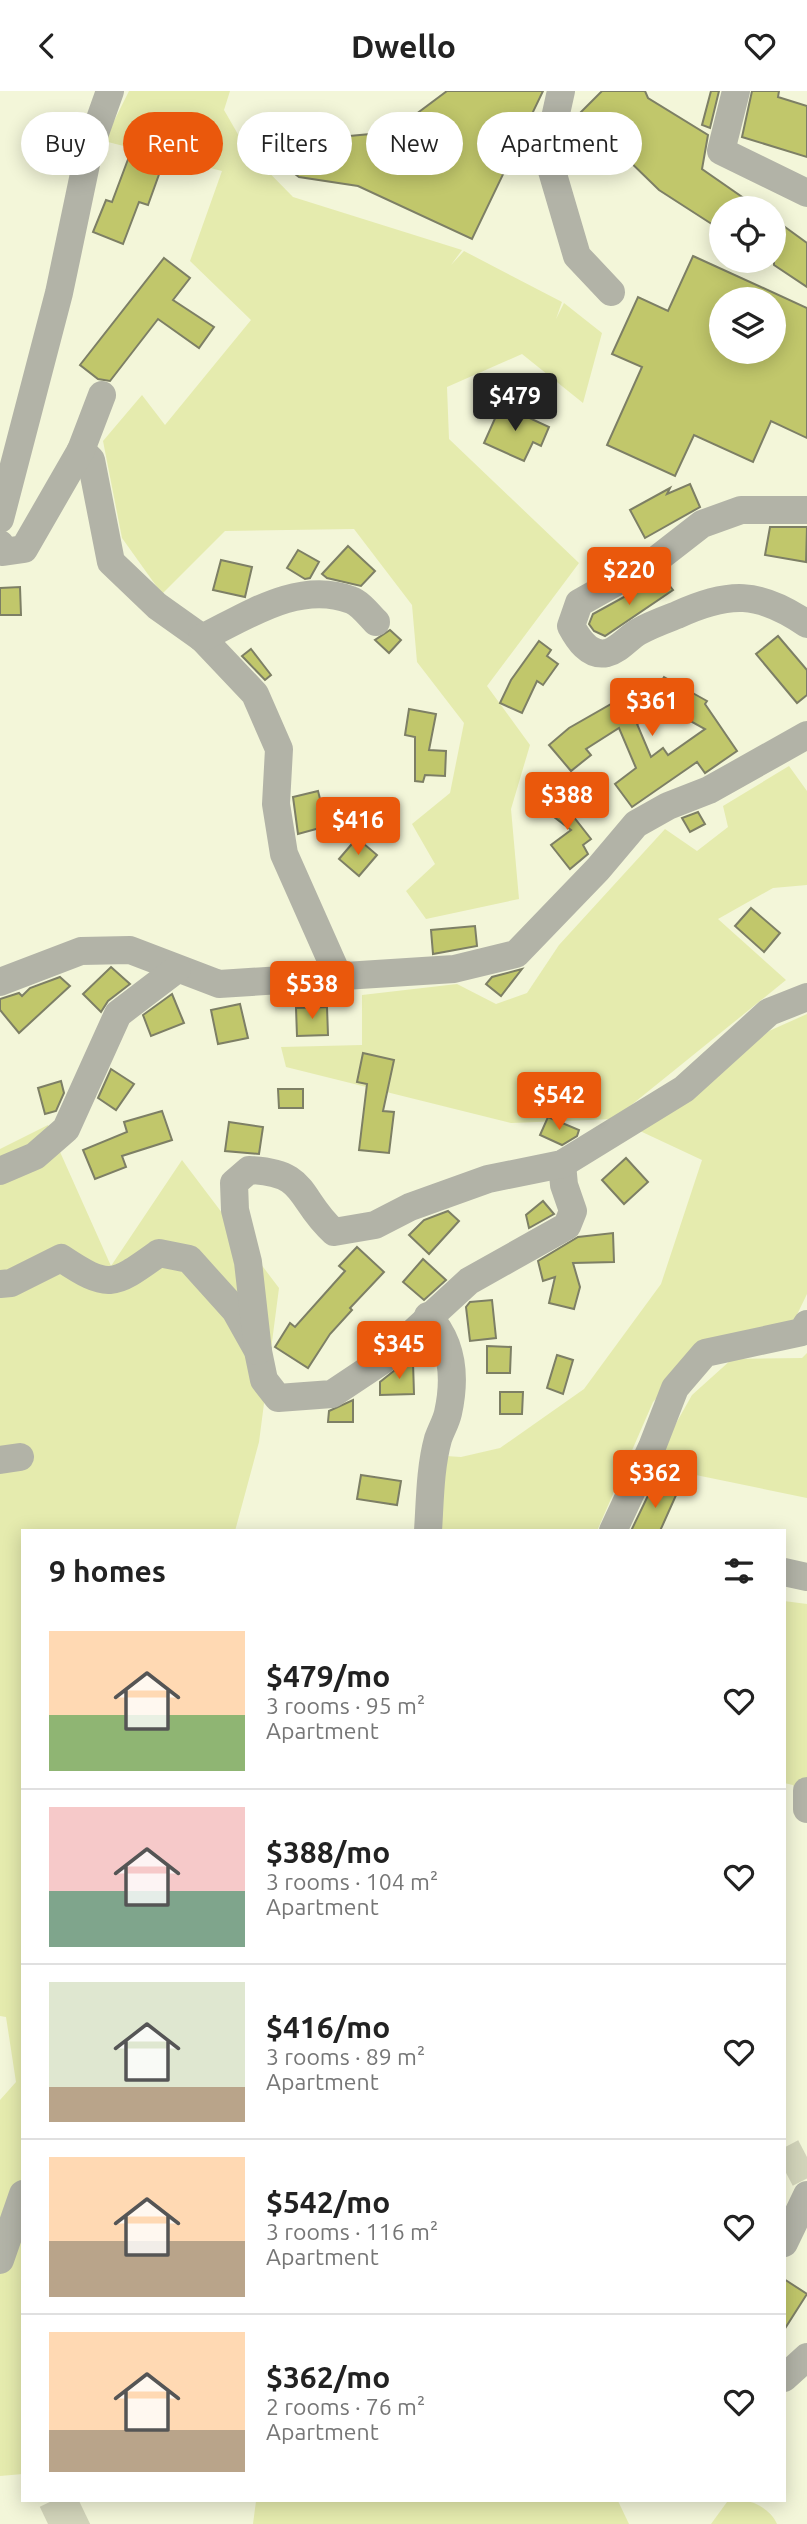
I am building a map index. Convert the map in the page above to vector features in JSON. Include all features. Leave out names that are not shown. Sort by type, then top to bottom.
[{"type":"street","points":[[0,519],[59,293],[89,150],[110,91]]},
{"type":"street","points":[[561,91],[547,154],[577,256],[611,292]]},
{"type":"street","points":[[736,91],[722,151],[807,193]]},
{"type":"street","points":[[0,544],[4,552],[24,549],[81,450],[102,395]]},
{"type":"street","points":[[81,450],[91,460],[111,562],[157,606],[202,638],[255,694],[279,749],[276,804],[284,854],[339,978]]},
{"type":"street","points":[[807,510],[741,510],[702,524],[657,559],[579,603],[571,626],[580,643],[594,652],[607,653],[637,633],[696,606],[733,596],[781,606],[807,624]]},
{"type":"street","points":[[202,638],[279,600],[309,594],[353,600],[376,622]]},
{"type":"street","points":[[0,982],[81,951],[130,950],[219,984],[454,969],[516,954],[636,824],[668,806],[709,790],[807,735]]},
{"type":"street","points":[[0,1171],[35,1156],[66,1129],[118,1014],[177,969]]},
{"type":"street","points":[[562,1164],[564,1185],[573,1211],[567,1226],[469,1281],[383,1360],[332,1394],[278,1398],[264,1380],[248,1262],[235,1210],[234,1182],[249,1170],[276,1171],[302,1189],[320,1219],[334,1231],[375,1225],[410,1207],[488,1179],[562,1164],[684,1089],[769,1012],[807,996]]},
{"type":"street","points":[[0,1284],[11,1283],[61,1258],[93,1279],[124,1278],[159,1253],[189,1259],[235,1310],[258,1351]]},
{"type":"street","points":[[428,1316],[443,1332],[453,1369],[448,1414],[438,1439],[428,1529]]},
{"type":"street","points":[[614,1529],[652,1447],[675,1388],[705,1353],[802,1332],[807,1324]]},
{"type":"street","points":[[786,1572],[807,1577]]},
{"type":"street","points":[[807,1791],[807,1809]]},
{"type":"street","points":[[786,2239],[807,2195]]},
{"type":"street","points":[[0,2260],[21,2200]]},
{"type":"street","points":[[786,2376],[807,2357]]},
{"type":"green space","points":[[129,91],[230,91],[224,110],[237,133],[237,175],[271,175],[293,197],[462,250],[451,265],[464,251],[562,302],[556,319],[564,303],[602,333],[583,403],[522,354],[447,387],[449,439],[579,563],[487,686],[530,745],[511,809],[519,899],[426,919],[406,891],[435,864],[412,824],[450,793],[464,723],[417,662],[412,605],[354,529],[225,531],[162,594],[122,538],[103,441],[142,395],[165,425],[251,320],[190,261],[221,175],[223,175],[223,112],[123,112],[123,146],[109,142],[109,131]]},
{"type":"green space","points":[[789,766],[807,791],[807,885],[773,888],[718,919],[786,980],[614,1119],[511,1123],[286,1067],[281,1047],[362,1045],[362,995],[457,984],[496,1004],[527,993],[559,945],[665,829],[697,851],[728,827],[723,806]]},
{"type":"green space","points":[[807,1014],[807,1294],[792,1325],[713,1342],[653,1402],[598,1529],[439,1529],[446,1456],[461,1457],[500,1448],[584,1389],[661,1284],[702,1160],[640,1131],[769,1031]]},
{"type":"green space","points":[[48,1125],[111,1266],[182,1160],[279,1288],[259,1442],[236,1529],[21,1529],[21,2474],[0,2476],[0,2100],[16,2082],[6,2017],[0,2016],[0,1149]]},
{"type":"green space","points":[[807,1353],[807,1498],[652,1466],[692,1395],[732,1359],[802,1358]]},
{"type":"green space","points":[[786,1601],[807,1604],[807,1808],[793,1785],[786,1783]]},
{"type":"green space","points":[[256,2502],[618,2502],[629,2524],[253,2524]]},
{"type":"green space","points":[[727,2502],[749,2502],[763,2508],[777,2524],[711,2524]]},
{"type":"building","points":[[447,91],[543,91],[533,112],[477,112],[477,175],[503,175],[472,239],[358,186],[296,175],[352,175],[352,136],[366,134],[366,175],[463,175],[463,112],[419,112]]},
{"type":"building","points":[[602,91],[645,91],[648,98],[708,135],[702,169],[741,196],[709,196],[709,222],[659,190],[642,173],[642,112],[581,112]]},
{"type":"building","points":[[711,91],[719,91],[710,128],[702,125]]},
{"type":"building","points":[[752,91],[779,91],[778,97],[807,106],[807,157],[742,137]]},
{"type":"building","points":[[123,173],[123,175],[159,175],[148,205],[139,202],[123,244],[93,232],[106,200],[112,202]]},
{"type":"building","points":[[786,228],[807,243],[807,287],[786,273]]},
{"type":"building","points":[[693,256],[709,263],[709,273],[730,273],[761,287],[709,287],[709,364],[786,364],[786,298],[807,308],[807,438],[771,421],[753,462],[694,435],[675,476],[607,445],[642,367],[612,354],[638,297],[668,311]]},
{"type":"building","points":[[164,258],[190,278],[173,300],[214,327],[199,348],[158,319],[110,381],[98,379],[80,365]]},
{"type":"building","points":[[501,405],[549,427],[541,446],[533,442],[524,461],[484,443]]},
{"type":"building","points":[[690,484],[700,507],[645,538],[630,510],[670,488],[667,494]]},
{"type":"building","points":[[770,527],[807,527],[806,562],[765,555]]},
{"type":"building","points":[[348,546],[375,571],[361,586],[327,578],[322,574]]},
{"type":"building","points":[[298,550],[319,562],[310,578],[305,579],[287,568]]},
{"type":"building","points":[[221,560],[252,567],[245,597],[213,590]]},
{"type":"building","points":[[662,576],[673,590],[605,636],[594,631],[589,624],[593,614]]},
{"type":"building","points":[[20,587],[21,615],[0,615],[0,588]]},
{"type":"building","points":[[390,630],[401,640],[389,653],[375,640]]},
{"type":"building","points":[[778,636],[807,670],[807,695],[797,703],[756,654]]},
{"type":"building","points":[[539,641],[551,650],[547,656],[558,664],[543,685],[537,681],[522,713],[500,703],[511,680]]},
{"type":"building","points":[[251,649],[271,675],[265,680],[242,656]]},
{"type":"building","points":[[664,677],[707,701],[705,704],[737,751],[705,773],[697,762],[632,807],[615,784],[636,768],[619,728],[586,749],[591,755],[571,771],[549,745],[569,728],[641,687],[649,702]],"holes":[[[667,708],[705,729],[668,755],[663,748],[651,757],[637,724]]]},
{"type":"building","points":[[409,709],[436,714],[429,750],[446,751],[445,776],[425,775],[423,782],[415,781],[415,737],[405,735]]},
{"type":"building","points":[[318,791],[327,826],[298,834],[293,797]]},
{"type":"building","points":[[552,792],[569,804],[566,807],[591,839],[583,845],[588,854],[570,869],[551,845],[571,830],[541,807]]},
{"type":"building","points":[[698,812],[705,824],[690,832],[682,818]]},
{"type":"building","points":[[357,838],[377,855],[359,876],[339,859]]},
{"type":"building","points":[[751,908],[780,933],[764,952],[735,926]]},
{"type":"building","points":[[475,926],[477,946],[433,954],[431,930]]},
{"type":"building","points":[[111,967],[130,984],[108,1001],[101,1012],[83,994]]},
{"type":"building","points":[[522,969],[501,996],[486,984],[492,977]]},
{"type":"building","points":[[60,977],[70,986],[19,1033],[0,1010],[0,999],[19,993],[22,996],[30,988]]},
{"type":"building","points":[[172,994],[184,1023],[151,1036],[143,1015]]},
{"type":"building","points":[[240,1004],[248,1038],[218,1044],[211,1010]]},
{"type":"building","points":[[327,1007],[328,1035],[297,1036],[296,1008]]},
{"type":"building","points":[[363,1053],[394,1060],[383,1111],[394,1112],[389,1153],[359,1150],[367,1084],[357,1082]]},
{"type":"building","points":[[111,1069],[134,1084],[116,1110],[98,1098]]},
{"type":"building","points":[[61,1081],[64,1093],[56,1111],[45,1114],[38,1088]]},
{"type":"building","points":[[278,1089],[303,1089],[303,1108],[279,1108]]},
{"type":"building","points":[[162,1111],[172,1140],[122,1156],[126,1167],[95,1179],[83,1150],[127,1132],[124,1122]]},
{"type":"building","points":[[548,1117],[579,1130],[577,1136],[562,1145],[540,1135]]},
{"type":"building","points":[[229,1122],[263,1127],[259,1154],[225,1151]]},
{"type":"building","points":[[626,1158],[648,1182],[624,1204],[602,1180]]},
{"type":"building","points":[[543,1201],[554,1214],[529,1228],[526,1215]]},
{"type":"building","points":[[448,1211],[459,1221],[429,1254],[409,1235],[424,1220]]},
{"type":"building","points":[[613,1233],[614,1262],[573,1263],[580,1287],[574,1309],[549,1303],[555,1277],[543,1281],[538,1261],[578,1237]]},
{"type":"building","points":[[357,1247],[384,1272],[350,1308],[352,1310],[330,1334],[308,1368],[275,1347],[290,1323],[295,1327],[345,1271],[339,1266]]},
{"type":"building","points":[[423,1259],[446,1280],[424,1300],[403,1282]]},
{"type":"building","points":[[492,1300],[496,1338],[470,1341],[466,1307],[470,1302]]},
{"type":"building","points":[[487,1346],[511,1347],[510,1373],[487,1373]]},
{"type":"building","points":[[557,1355],[573,1360],[563,1394],[547,1388]]},
{"type":"building","points":[[405,1362],[413,1362],[414,1394],[380,1395],[380,1382]]},
{"type":"building","points":[[500,1392],[523,1392],[522,1414],[500,1414]]},
{"type":"building","points":[[353,1400],[353,1422],[328,1422],[329,1411]]},
{"type":"building","points":[[361,1475],[401,1481],[397,1505],[357,1499]]},
{"type":"building","points":[[654,1483],[677,1493],[661,1529],[632,1529]]},
{"type":"building","points":[[786,2280],[807,2294],[786,2327]]},
{"type":"tunnel","points":[[786,2168],[807,2157]]},
{"type":"tunnel","points":[[48,2524],[94,2502]]}]
